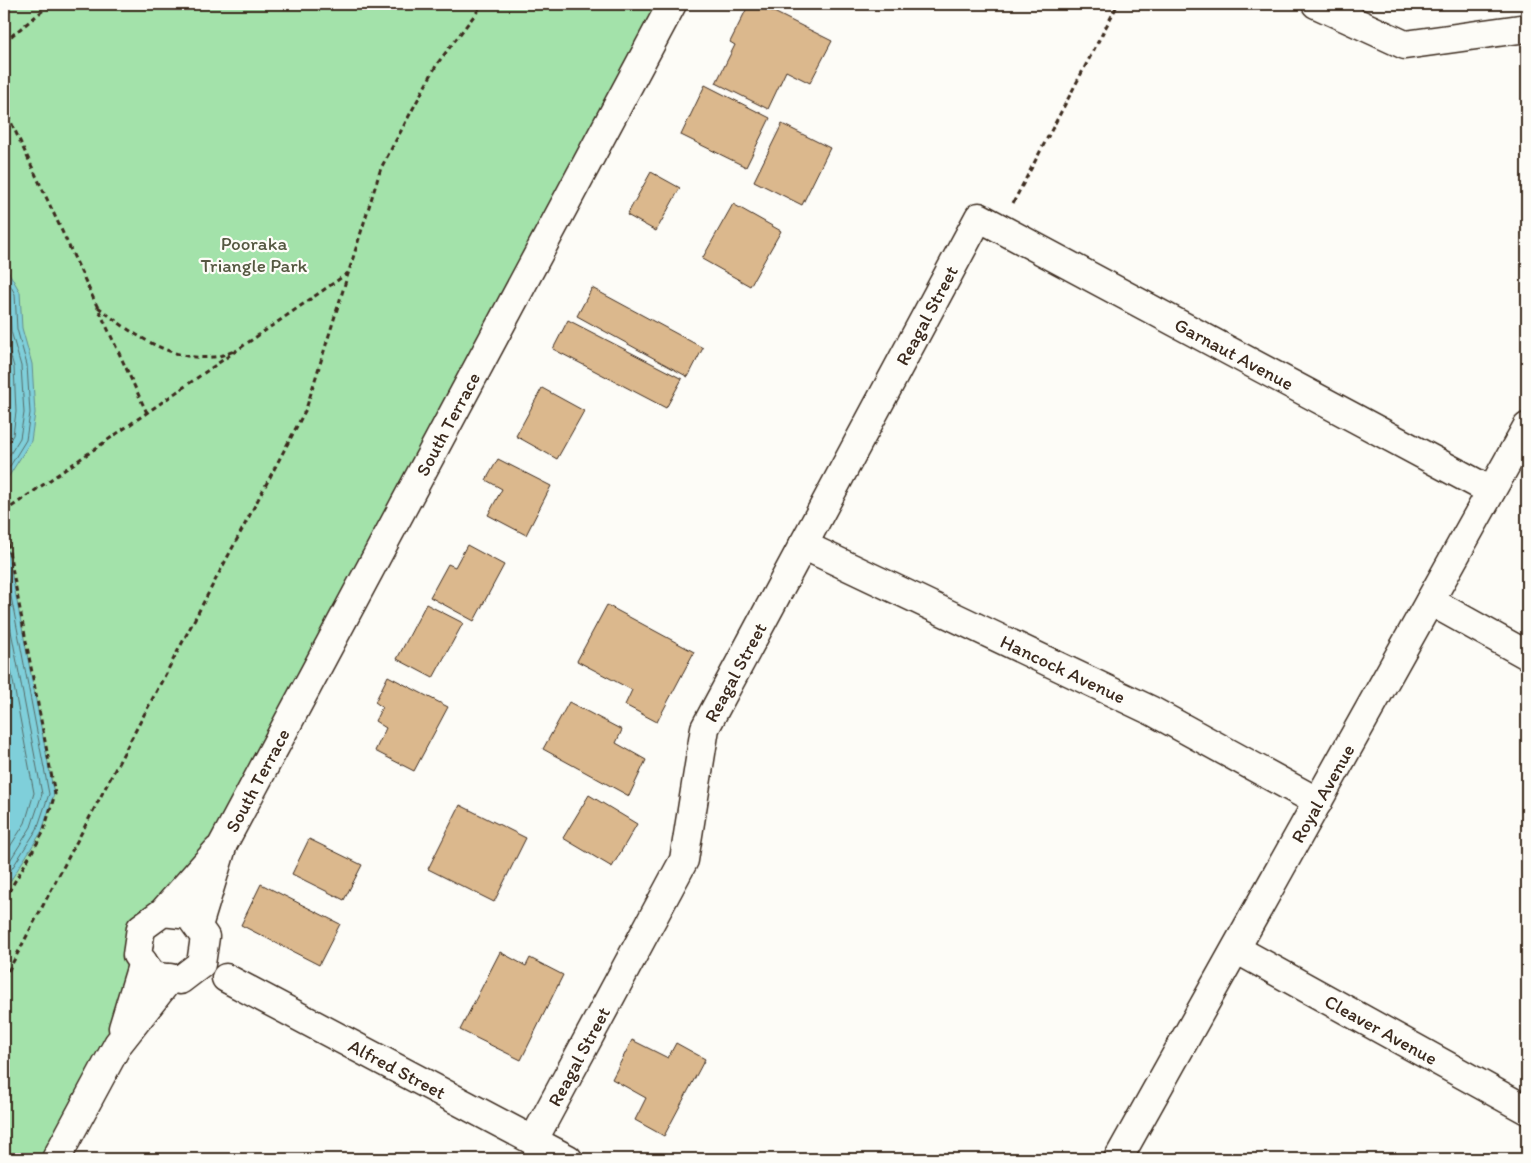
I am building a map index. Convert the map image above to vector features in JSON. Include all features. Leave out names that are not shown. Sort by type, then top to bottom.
[{"type":"street","name":"South Terrace","points":[[163,912],[223,844],[672,4]]},
{"type":"street","points":[[1316,4],[1404,45],[1527,28]]},
{"type":"street","name":"Garnaut Avenue","points":[[989,222],[1491,491]]},
{"type":"street","name":"Reagal Street","points":[[533,1141],[684,860],[705,728],[803,545],[989,222]]},
{"type":"street","name":"Royal Avenue","points":[[1118,1159],[1527,427]]},
{"type":"street","name":"Hancock Avenue","points":[[803,545],[1152,711],[1318,802]]},
{"type":"street","points":[[1430,601],[1527,655]]},
{"type":"street","name":"South Terrace","points":[[201,936],[223,844]]},
{"type":"street","points":[[118,1044],[180,975],[202,964],[201,936],[189,915],[163,912],[141,928],[137,955],[153,976],[180,975]]},
{"type":"street","name":"Alfred Street","points":[[201,936],[226,978]]},
{"type":"street","name":"Cleaver Avenue","points":[[1236,949],[1527,1110]]},
{"type":"street","points":[[56,1159],[118,1044],[143,962]]},
{"type":"street","name":"Alfred Street","points":[[180,975],[226,978],[568,1159]]},
{"type":"path","points":[[4,42],[51,4]]},
{"type":"path","points":[[4,976],[306,409],[381,168],[436,64],[483,4]]},
{"type":"path","points":[[989,222],[1118,4]]},
{"type":"path","points":[[4,106],[147,413]]},
{"type":"path","points":[[4,512],[349,273]]},
{"type":"path","points":[[97,306],[137,336],[190,357],[213,357],[238,350]]},
{"type":"path","points":[[4,525],[55,794],[43,832],[4,900]]},
{"type":"green space","name":"Pooraka Triangle Park","points":[[4,4],[672,4],[189,915],[141,928],[118,1044],[56,1159],[4,1159]]},
{"type":"water","points":[[4,264],[20,292],[22,328],[32,364],[35,413],[31,441],[4,484]]},
{"type":"water","points":[[4,534],[54,794],[42,831],[4,891]]},
{"type":"building","points":[[749,4],[758,4],[832,41],[810,83],[786,71],[768,109],[716,83],[735,45],[730,42]]},
{"type":"building","points":[[705,85],[770,118],[746,167],[681,135]]},
{"type":"building","points":[[782,124],[830,148],[802,205],[754,181]]},
{"type":"building","points":[[651,172],[680,188],[656,231],[627,215]]},
{"type":"building","points":[[733,204],[781,231],[750,286],[702,259]]},
{"type":"building","points":[[592,288],[703,348],[688,377],[577,316]]},
{"type":"building","points":[[568,320],[682,379],[666,408],[553,349]]},
{"type":"building","points":[[542,388],[584,411],[557,459],[516,436]]},
{"type":"building","points":[[498,459],[551,486],[526,535],[488,515],[502,489],[486,480]]},
{"type":"building","points":[[467,545],[504,565],[474,621],[430,597],[448,564],[455,567]]},
{"type":"building","points":[[426,604],[463,623],[433,678],[397,659]]},
{"type":"building","points":[[607,605],[694,652],[657,722],[625,705],[632,690],[577,661]]},
{"type":"building","points":[[388,676],[448,707],[414,771],[375,751],[386,728],[375,721],[382,707],[375,702]]},
{"type":"building","points":[[569,702],[622,730],[616,743],[646,760],[629,796],[543,749]]},
{"type":"building","points":[[589,795],[637,824],[612,867],[563,838]]},
{"type":"building","points":[[460,805],[526,838],[494,902],[428,869]]},
{"type":"building","points":[[309,839],[362,865],[344,900],[292,874]]},
{"type":"building","points":[[261,884],[340,924],[319,965],[241,925]]},
{"type":"building","points":[[500,952],[526,966],[530,958],[563,975],[521,1060],[460,1030]]},
{"type":"building","points":[[632,1040],[668,1058],[676,1043],[705,1059],[664,1136],[635,1120],[646,1098],[612,1079]]}]
